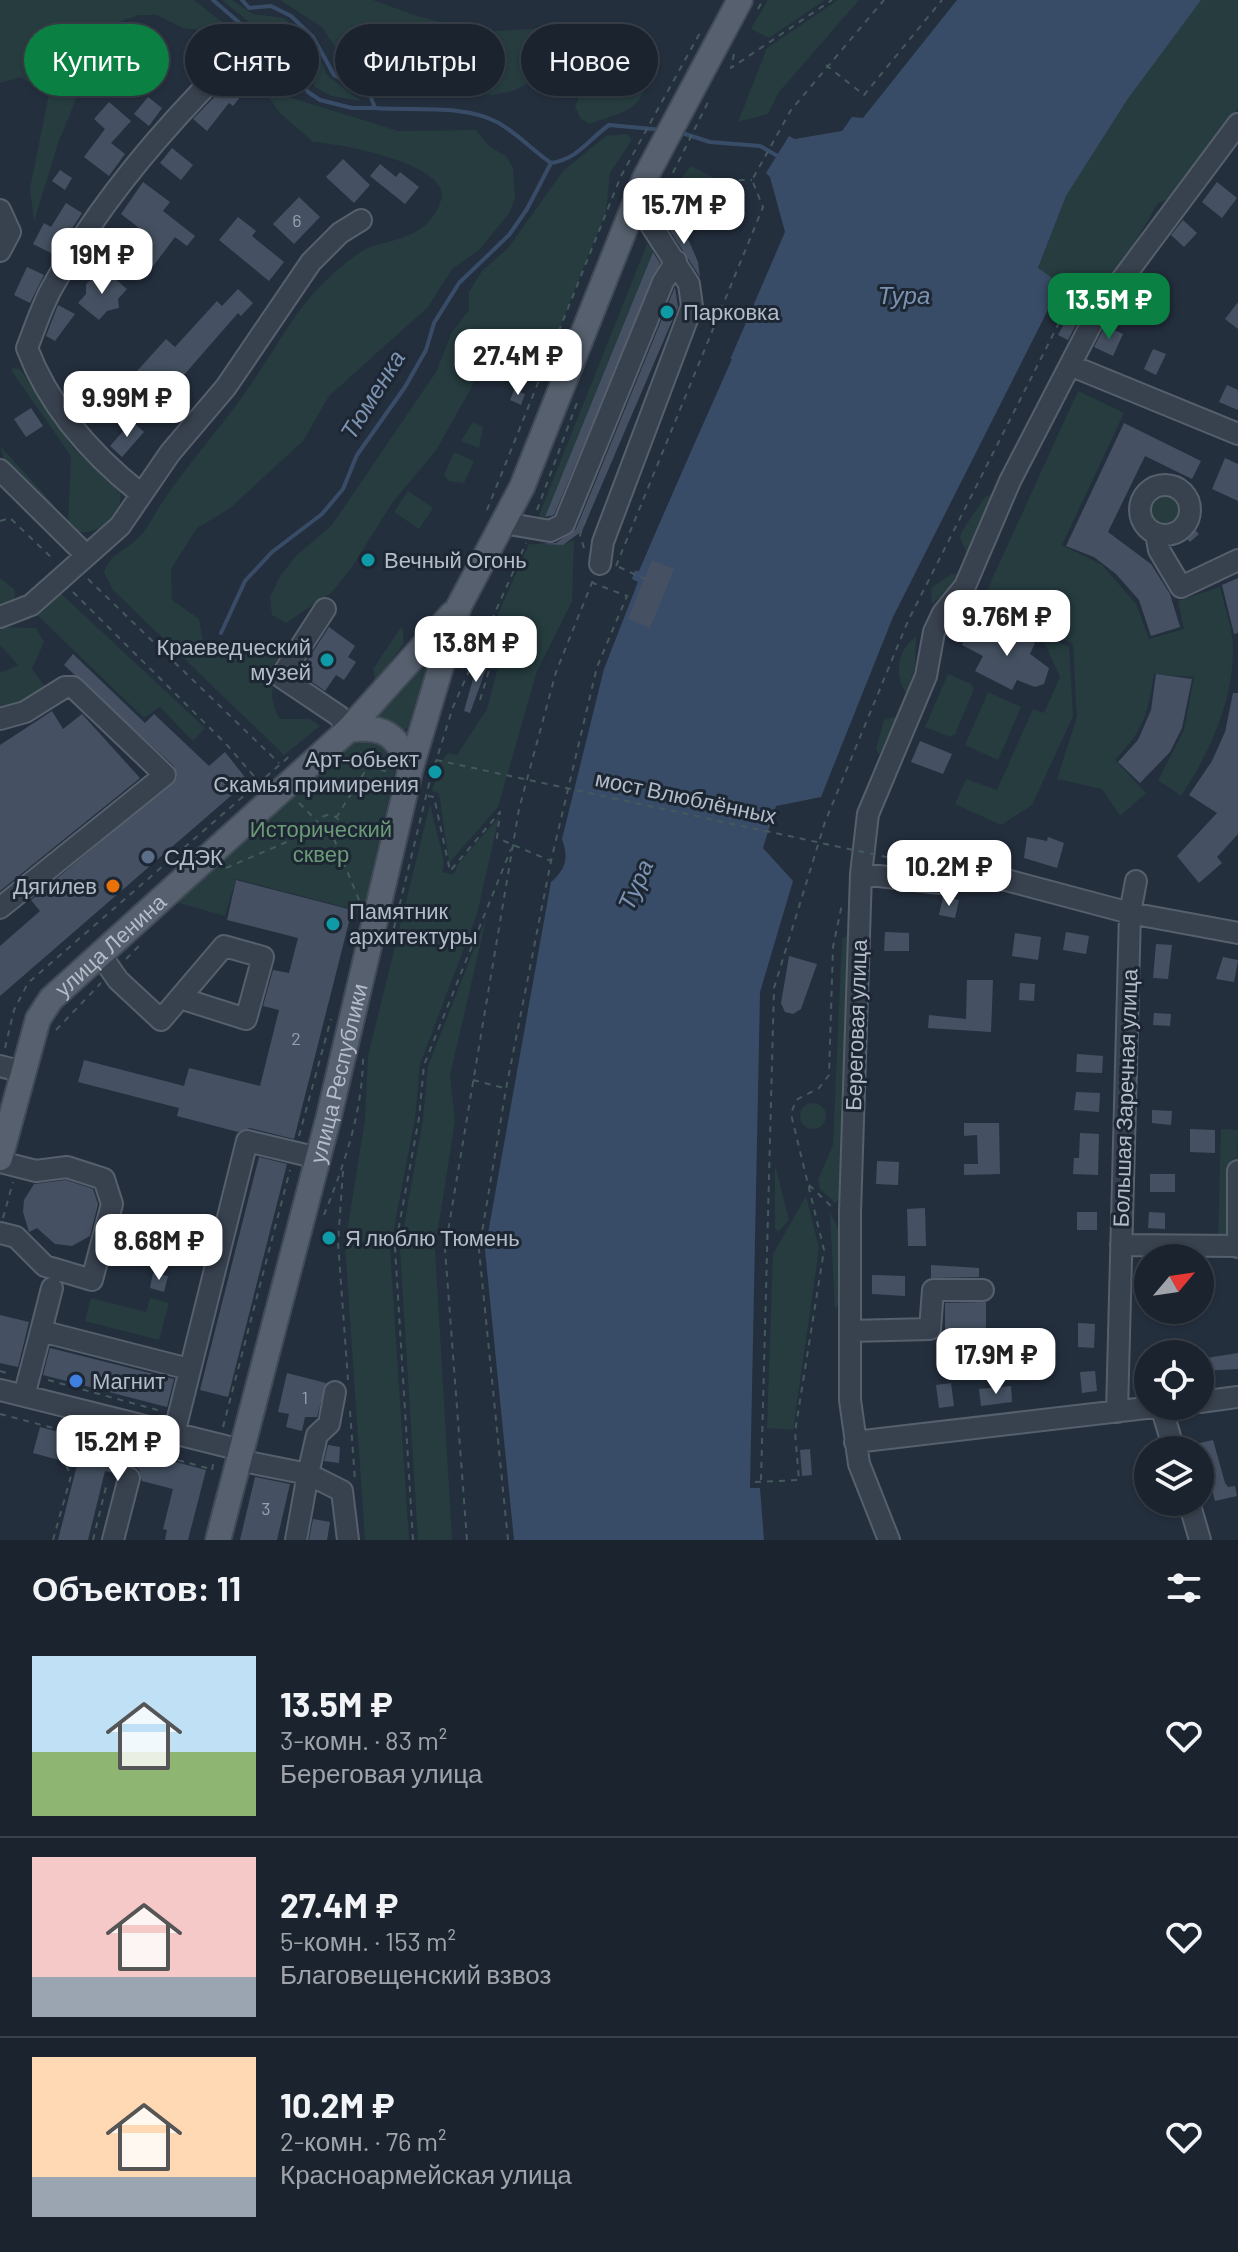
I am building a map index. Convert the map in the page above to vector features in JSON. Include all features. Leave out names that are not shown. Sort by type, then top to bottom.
[{"type":"main road","points":[[459,606],[494,520],[636,202],[633,177],[678,89],[748,7]]},
{"type":"main road","name":"улица Ленина","points":[[0,1160],[8,1068],[51,999],[350,737],[459,606]]},
{"type":"main road","name":"улица Республики","points":[[218,1540],[318,1158],[401,770],[459,606]]},
{"type":"main road","points":[[350,737],[375,727],[388,733],[401,770]]},
{"type":"street","points":[[140,493],[112,471],[60,411],[38,376],[27,348],[52,288],[86,232],[162,132],[197,96]]},
{"type":"street","name":"Береговая улица","points":[[889,1540],[859,1464],[855,1442],[850,1331],[861,874],[868,814],[926,676],[934,632],[943,613],[965,586],[1010,481],[1097,313],[1238,124]]},
{"type":"street","points":[[603,571],[603,542],[692,306],[689,284],[636,202]]},
{"type":"street","points":[[0,210],[10,232],[0,251]]},
{"type":"street","points":[[0,617],[31,605],[120,526],[140,493],[226,387],[311,262],[340,233],[361,220]]},
{"type":"street","points":[[494,520],[550,531],[564,524],[663,282],[676,261]]},
{"type":"street","points":[[1072,366],[1238,434]]},
{"type":"street","points":[[0,470],[85,554]]},
{"type":"street","points":[[1156,534],[1159,550],[1181,587],[1236,567]]},
{"type":"street","points":[[325,609],[281,677],[339,716],[350,737]]},
{"type":"street","points":[[0,719],[25,712],[65,687],[73,687],[165,775],[0,908]]},
{"type":"street","points":[[861,874],[940,883],[972,877],[1006,880],[1130,913],[1238,933]]},
{"type":"street","name":"Большая Заречная улица","points":[[1117,1412],[1130,913],[1136,881]]},
{"type":"street","points":[[100,954],[118,980],[161,1020],[180,998]]},
{"type":"street","points":[[176,1427],[247,1141],[318,1158]]},
{"type":"street","points":[[0,1160],[36,1171],[67,1167],[104,1179],[112,1204],[92,1280],[45,1266],[16,1237],[0,1233]]},
{"type":"street","points":[[1121,1245],[1238,1246],[1238,1171]]},
{"type":"street","points":[[26,1388],[52,1288]]},
{"type":"street","points":[[850,1331],[930,1329],[933,1290],[983,1290]]},
{"type":"street","points":[[41,1331],[189,1369]]},
{"type":"street","points":[[0,1390],[26,1388],[144,1426],[176,1427],[239,1455],[308,1474],[342,1491],[348,1540]]},
{"type":"street","points":[[296,1540],[317,1435],[329,1424],[344,1391]]},
{"type":"street","points":[[1214,1400],[1238,1397]]},
{"type":"street","points":[[855,1442],[1134,1410]]},
{"type":"street","points":[[136,1451],[144,1426]]},
{"type":"street","points":[[113,1540],[129,1478]]},
{"type":"street","points":[[1193,1516],[1200,1540]]},
{"type":"path","points":[[748,7],[763,0]]},
{"type":"path","points":[[727,66],[733,54],[736,56],[731,68],[832,0]]},
{"type":"path","points":[[467,1540],[445,1249],[519,809],[556,672],[763,207],[752,180],[782,126],[826,65],[884,0]]},
{"type":"path","points":[[826,65],[864,95],[942,0]]},
{"type":"path","points":[[494,520],[633,177],[678,89],[703,27]]},
{"type":"path","points":[[648,224],[714,92]]},
{"type":"path","points":[[661,197],[676,220],[709,229],[734,180],[752,180]]},
{"type":"path","points":[[480,700],[494,654],[483,637],[519,565],[583,387]]},
{"type":"path","points":[[0,521],[10,518],[66,571]]},
{"type":"path","points":[[66,571],[78,569],[280,764]]},
{"type":"path","points":[[66,571],[64,584],[227,745],[259,782]]},
{"type":"path","points":[[603,571],[645,579]]},
{"type":"path","points":[[508,1540],[479,1250],[506,1089],[551,861],[597,667],[627,596],[603,571]]},
{"type":"path","name":"мост Влюблённых","points":[[483,637],[436,760],[928,866]]},
{"type":"path","points":[[350,737],[369,765],[401,770]]},
{"type":"path","points":[[8,1068],[14,1010],[28,983],[300,747]]},
{"type":"path","points":[[336,818],[369,765]]},
{"type":"path","points":[[426,796],[434,797],[450,871],[500,812],[497,838],[551,861]]},
{"type":"path","points":[[295,800],[318,822],[321,837],[334,838]]},
{"type":"path","points":[[318,822],[327,815],[336,818]]},
{"type":"path","points":[[334,838],[340,830],[336,818]]},
{"type":"path","points":[[334,838],[362,907]]},
{"type":"path","points":[[413,1540],[395,1248],[419,1118],[424,1065],[513,846]]},
{"type":"path","points":[[931,855],[970,861]]},
{"type":"path","points":[[473,1080],[506,1089]]},
{"type":"path","points":[[343,1166],[338,1242],[344,1391],[355,1493]]},
{"type":"path","points":[[808,1184],[841,1217]]},
{"type":"path","points":[[0,1371],[26,1388],[47,1380],[156,1408],[176,1427]]},
{"type":"path","points":[[0,1414],[212,1470]]},
{"type":"path","points":[[53,1540],[71,1476],[65,1463],[74,1433]]},
{"type":"path","points":[[93,1540],[106,1487]]},
{"type":"green space","points":[[0,0],[194,0],[224,24],[185,24],[185,28],[157,15],[139,15],[118,24],[24,24],[24,79],[20,77],[0,83]]},
{"type":"green space","points":[[222,0],[232,0],[253,14],[284,18],[290,24],[252,24]]},
{"type":"green space","points":[[280,0],[373,0],[448,24],[335,24],[335,47],[317,24]]},
{"type":"green space","points":[[768,0],[825,0],[769,38],[751,29]]},
{"type":"green space","points":[[838,0],[859,0],[779,92],[768,114],[738,122],[767,48]]},
{"type":"green space","points":[[1200,0],[1238,0],[1238,109],[1183,184],[1170,199],[1158,203],[1104,295],[1061,284],[1038,268],[1066,196],[1127,100]]},
{"type":"green space","points":[[505,30],[521,30],[521,87],[505,93]]},
{"type":"green space","points":[[319,56],[327,75],[335,81],[335,96],[354,96],[361,101],[332,96],[319,89]]},
{"type":"green space","points":[[49,96],[77,96],[58,143],[34,222],[30,189]]},
{"type":"green space","points":[[268,96],[286,96],[398,131],[476,130],[490,147],[506,156],[513,168],[515,197],[510,212],[479,250],[452,269],[428,307],[329,396],[303,441],[229,509],[197,528],[171,569],[172,600],[199,619],[203,642],[226,655],[261,652],[284,657],[272,695],[280,719],[310,719],[320,726],[284,755],[113,590],[104,573],[113,557],[144,532],[312,295],[362,251],[415,232],[431,220],[441,200],[440,187],[412,166],[367,151],[313,142],[280,113]]},
{"type":"green space","points":[[580,96],[641,96],[627,110],[590,124],[581,119],[575,106]]},
{"type":"green space","points":[[627,134],[632,140],[610,173],[606,211],[547,360],[531,377],[512,377],[491,369],[476,379],[437,449],[392,503],[350,570],[331,593],[286,623],[272,615],[270,597],[280,576],[297,555],[332,525],[436,372],[452,332],[469,310],[469,292],[482,271],[508,248],[563,171],[606,136]]},
{"type":"green space","points":[[691,166],[719,180],[698,223],[677,218],[666,198]]},
{"type":"green space","points":[[647,244],[654,249],[544,519],[538,518]]},
{"type":"green space","points":[[20,369],[74,449],[120,492],[115,515],[96,530],[80,532],[68,523],[71,456],[11,370]]},
{"type":"green space","points":[[1078,391],[1124,413],[1062,545],[1102,565],[1136,604],[1149,639],[1184,629],[1178,601],[1220,587],[1233,641],[1229,688],[1218,726],[1181,796],[1158,780],[1184,730],[1194,677],[1154,674],[1139,730],[1115,760],[1146,793],[1120,816],[1102,789],[1057,779],[1077,717],[1073,644],[983,599]]},
{"type":"green space","points":[[473,422],[483,427],[479,448],[461,441]]},
{"type":"green space","points":[[0,446],[55,506],[51,506],[6,465]]},
{"type":"green space","points":[[454,452],[474,461],[464,483],[449,481],[444,475]]},
{"type":"green space","points":[[408,491],[433,508],[419,529],[394,512]]},
{"type":"green space","points":[[992,494],[967,554],[960,537],[962,531],[985,497]]},
{"type":"green space","points":[[1164,494],[1176,499],[1181,511],[1176,523],[1164,528],[1152,523],[1147,511],[1152,499]]},
{"type":"green space","points":[[574,540],[572,601],[537,671],[498,807],[449,863],[439,793],[432,791],[441,762],[448,753],[457,755],[487,709],[500,659],[488,640],[490,633],[529,544],[563,545]]},
{"type":"green space","points":[[957,574],[950,589],[932,604],[931,588]]},
{"type":"green space","points":[[0,578],[15,590],[14,607],[0,611]]},
{"type":"green space","points":[[55,588],[205,728],[193,741],[160,707],[144,718],[33,611]]},
{"type":"green space","points":[[402,626],[404,643],[375,682],[373,669]]},
{"type":"green space","points":[[0,627],[36,628],[44,642],[32,669],[44,685],[28,702],[0,710],[0,673],[18,665],[0,645]]},
{"type":"green space","points":[[1040,633],[1069,647],[1073,716],[1032,805],[1001,825],[955,804],[966,779],[997,790],[1033,709],[1044,713],[1060,677]]},
{"type":"green space","points":[[916,637],[915,669],[906,693],[900,679],[899,663],[905,648]]},
{"type":"green space","points":[[428,660],[408,728],[400,731],[377,716]]},
{"type":"green space","points":[[948,674],[971,684],[974,689],[955,734],[950,737],[925,727]]},
{"type":"green space","points":[[988,692],[1021,707],[998,760],[965,745]]},
{"type":"green space","points":[[897,716],[879,755],[876,749],[884,720]]},
{"type":"green space","name":"Исторический сквер","points":[[369,734],[395,756],[396,765],[363,912],[236,879],[225,916],[172,901],[352,738]]},
{"type":"green space","points":[[430,804],[444,862],[442,872],[454,875],[457,865],[499,817],[477,914],[420,1064],[415,1118],[390,1249],[409,1540],[365,1540],[345,1245],[365,1119],[368,1056]]},
{"type":"green space","points":[[487,916],[450,1075],[455,1121],[435,1248],[452,1540],[418,1540],[400,1249],[423,1119],[428,1066]]},
{"type":"green space","points":[[849,934],[840,1198],[835,1203],[820,1189],[818,1180],[833,1145],[842,939]]},
{"type":"green space","points":[[813,1103],[822,1107],[826,1116],[822,1125],[813,1129],[804,1125],[800,1116],[804,1107]]},
{"type":"green space","points":[[1221,1129],[1238,1130],[1236,1243],[1218,1243]]},
{"type":"green space","points":[[775,1165],[789,1220],[778,1232],[775,1228]]},
{"type":"green space","points":[[806,1196],[819,1248],[793,1430],[767,1428],[773,1254]]},
{"type":"green space","points":[[830,1212],[839,1231],[841,1302],[835,1309]]},
{"type":"green space","points":[[91,1298],[146,1312],[150,1298],[169,1303],[159,1340],[85,1321]]},
{"type":"water","name":"Тура","points":[[957,0],[1201,0],[1127,100],[1066,196],[1038,268],[1061,284],[893,617],[821,797],[776,806],[763,848],[793,881],[760,992],[750,1488],[760,1488],[764,1540],[514,1540],[485,1250],[551,882],[565,863],[562,839],[604,669],[638,582],[632,579],[635,570],[639,571],[785,232],[770,177],[766,173],[789,136],[795,139],[842,131],[852,117],[863,118]]},
{"type":"pier","points":[[728,359],[732,359],[638,571],[635,570]]},
{"type":"building","points":[[215,96],[241,96],[233,106],[229,103],[207,131],[193,119]]},
{"type":"building","points":[[148,97],[162,108],[149,126],[134,114]]},
{"type":"building","points":[[109,102],[131,121],[111,143],[125,154],[109,176],[84,157],[105,129],[94,119]]},
{"type":"building","points":[[172,148],[193,165],[181,180],[160,163]]},
{"type":"building","points":[[343,159],[370,185],[354,203],[326,177]]},
{"type":"building","points":[[380,164],[396,177],[400,172],[419,187],[405,204],[370,176]]},
{"type":"building","points":[[60,170],[72,178],[65,190],[52,181]]},
{"type":"building","points":[[143,182],[170,202],[163,211],[195,236],[187,246],[175,237],[145,277],[125,263],[147,234],[121,214]]},
{"type":"building","points":[[1217,182],[1237,198],[1222,218],[1202,202]]},
{"type":"building","points":[[299,197],[320,217],[294,244],[273,224]]},
{"type":"building","points":[[66,203],[82,213],[55,255],[33,244],[44,223],[51,227]]},
{"type":"building","points":[[659,214],[689,241],[698,262],[700,277]]},
{"type":"building","points":[[238,217],[256,231],[252,236],[284,262],[269,281],[219,240]]},
{"type":"building","points":[[1183,220],[1197,233],[1184,247],[1171,235]]},
{"type":"building","points":[[653,252],[660,263],[554,515],[545,517]]},
{"type":"building","points":[[27,267],[44,275],[30,303],[14,295]]},
{"type":"building","points":[[106,271],[127,289],[118,299],[119,308],[107,311],[99,320],[78,303],[86,294],[86,284],[92,279],[98,281]]},
{"type":"building","points":[[675,287],[678,307],[582,531],[563,545],[538,544],[556,543],[576,529]]},
{"type":"building","points":[[238,289],[253,303],[241,316],[238,313],[156,407],[128,381],[166,339],[175,347],[217,301],[222,306]]},
{"type":"building","points":[[1238,302],[1238,329],[1225,319]]},
{"type":"building","points":[[58,305],[75,314],[55,341],[46,336]]},
{"type":"building","points":[[1069,314],[1079,319],[1068,340],[1058,335]]},
{"type":"building","points":[[1105,326],[1123,334],[1113,356],[1094,347]]},
{"type":"building","points":[[1153,349],[1166,354],[1156,375],[1144,369]]},
{"type":"building","points":[[1227,385],[1238,390],[1238,410],[1219,402]]},
{"type":"building","points":[[514,390],[525,394],[521,405],[510,400]]},
{"type":"building","points":[[31,408],[43,426],[26,437],[14,419]]},
{"type":"building","points":[[132,421],[144,432],[122,457],[110,446]]},
{"type":"building","points":[[1124,423],[1201,461],[1192,479],[1145,456],[1108,532],[1151,564],[1170,594],[1180,627],[1151,636],[1139,600],[1116,574],[1094,557],[1066,546]]},
{"type":"building","points":[[1225,458],[1238,464],[1238,501],[1212,489]]},
{"type":"building","points":[[1190,525],[1199,534],[1190,542],[1181,533]]},
{"type":"building","points":[[652,560],[674,569],[650,628],[628,619]]},
{"type":"building","points":[[1238,578],[1238,633],[1234,634],[1222,585]]},
{"type":"building","points":[[997,625],[1035,643],[1030,654],[1049,668],[1044,684],[1035,687],[1017,680],[1012,690],[975,671],[983,656],[962,645],[970,629],[990,639]]},
{"type":"building","name":"Краеведческий музей","points":[[329,627],[355,646],[348,657],[356,662],[344,680],[336,675],[325,691],[299,673]]},
{"type":"building","points":[[73,654],[145,723],[154,714],[209,766],[225,752],[248,781],[0,996],[0,946],[40,911],[31,900],[177,778],[174,766],[64,665]]},
{"type":"building","points":[[479,658],[489,661],[470,713],[464,711]]},
{"type":"building","points":[[1156,674],[1192,679],[1182,728],[1170,752],[1140,783],[1118,762],[1138,740],[1151,710]]},
{"type":"building","points":[[1233,693],[1238,693],[1238,834],[1217,857],[1222,863],[1199,883],[1177,856],[1217,813],[1189,795],[1212,761],[1225,732]]},
{"type":"building","points":[[52,711],[63,729],[82,714],[140,778],[0,891],[0,745]]},
{"type":"building","points":[[920,741],[952,754],[943,774],[911,762]]},
{"type":"building","points":[[1027,837],[1047,841],[1048,837],[1064,843],[1057,868],[1024,858]]},
{"type":"building","points":[[236,880],[352,910],[294,1139],[250,1128],[238,1132],[177,1116],[179,1108],[78,1082],[84,1060],[184,1086],[189,1068],[260,1086],[279,1010],[263,1006],[273,970],[289,973],[298,938],[227,920]]},
{"type":"building","points":[[943,897],[959,900],[955,918],[939,915]]},
{"type":"building","points":[[885,932],[909,933],[909,951],[884,951]]},
{"type":"building","points":[[1066,932],[1089,936],[1086,954],[1063,950]]},
{"type":"building","points":[[1015,933],[1041,937],[1038,960],[1012,956]]},
{"type":"building","points":[[1156,944],[1172,945],[1168,979],[1153,978]]},
{"type":"building","points":[[789,956],[817,964],[801,1009],[793,1014],[785,1012],[781,1003]]},
{"type":"building","points":[[1223,957],[1238,960],[1234,982],[1216,979]]},
{"type":"building","points":[[967,980],[993,980],[991,1032],[928,1028],[929,1015],[966,1019]]},
{"type":"building","points":[[1020,983],[1035,984],[1034,1001],[1019,1000]]},
{"type":"building","points":[[1154,1013],[1171,1014],[1170,1026],[1153,1025]]},
{"type":"building","points":[[1077,1054],[1103,1056],[1102,1073],[1076,1072]]},
{"type":"building","points":[[1076,1092],[1100,1093],[1099,1112],[1074,1110]]},
{"type":"building","points":[[1152,1110],[1172,1111],[1171,1125],[1152,1123]]},
{"type":"building","points":[[964,1123],[999,1123],[1000,1174],[964,1175],[964,1164],[978,1164],[977,1135],[964,1136]]},
{"type":"building","points":[[1190,1129],[1215,1130],[1215,1153],[1190,1152]]},
{"type":"building","points":[[1080,1133],[1099,1134],[1098,1175],[1073,1174],[1074,1158],[1079,1158]]},
{"type":"building","points":[[259,1157],[287,1164],[228,1397],[200,1390]]},
{"type":"building","points":[[877,1161],[899,1162],[898,1185],[876,1184]]},
{"type":"building","points":[[1150,1174],[1175,1174],[1175,1192],[1150,1192]]},
{"type":"building","points":[[66,1180],[93,1189],[98,1204],[90,1236],[72,1246],[55,1244],[37,1228],[29,1232],[23,1212],[24,1200],[34,1184]]},
{"type":"building","points":[[925,1208],[926,1246],[908,1246],[907,1209]]},
{"type":"building","points":[[1077,1212],[1097,1212],[1097,1230],[1077,1230]]},
{"type":"building","points":[[1149,1212],[1165,1213],[1165,1229],[1148,1228]]},
{"type":"building","points":[[931,1265],[979,1268],[979,1277],[931,1278]]},
{"type":"building","points":[[153,1273],[168,1276],[164,1292],[150,1288]]},
{"type":"building","points":[[872,1275],[905,1276],[905,1296],[872,1294]]},
{"type":"building","points":[[986,1302],[986,1329],[974,1329],[973,1363],[945,1362],[945,1303]]},
{"type":"building","points":[[0,1315],[29,1322],[18,1367],[0,1363]]},
{"type":"building","points":[[1078,1323],[1095,1324],[1094,1348],[1078,1347]]},
{"type":"building","points":[[50,1348],[174,1379],[167,1407],[43,1375]]},
{"type":"building","points":[[1238,1353],[1238,1369],[1214,1370],[1214,1357]]},
{"type":"building","points":[[1095,1371],[1097,1391],[1082,1393],[1080,1372]]},
{"type":"building","points":[[287,1373],[326,1383],[317,1417],[305,1417],[302,1431],[286,1427],[289,1414],[278,1412]]},
{"type":"building","points":[[951,1383],[954,1406],[939,1408],[936,1385]]},
{"type":"building","points":[[1011,1386],[1012,1402],[981,1406],[979,1389]]},
{"type":"building","points":[[40,1427],[123,1449],[126,1460],[133,1465],[144,1462],[149,1455],[206,1470],[188,1540],[165,1540],[167,1530],[163,1529],[173,1489],[142,1481],[139,1469],[131,1465],[120,1468],[117,1474],[105,1471],[88,1540],[58,1540],[77,1465],[33,1453]]},
{"type":"building","points":[[1214,1444],[1225,1483],[1228,1487],[1235,1486],[1237,1496],[1215,1501]]},
{"type":"building","points":[[328,1445],[340,1447],[339,1463],[324,1461]]},
{"type":"building","points":[[810,1449],[812,1475],[802,1476],[800,1450]]},
{"type":"building","points":[[255,1477],[290,1484],[277,1540],[240,1540]]},
{"type":"building","points":[[313,1519],[330,1522],[327,1540],[309,1540]]},
{"type":"waterway","points":[[213,0],[242,25],[261,49],[283,56],[308,92],[320,100],[352,108],[374,108]]},
{"type":"waterway","points":[[242,0],[249,8],[271,6],[291,16],[313,37],[334,75],[370,95],[375,108],[453,110],[484,116],[504,126],[551,163]]},
{"type":"waterway","name":"Тюменка","points":[[221,633],[245,581],[272,552],[322,514],[343,489],[357,455],[405,387],[426,350],[434,323],[459,283],[509,235],[527,209],[551,163],[576,153],[609,125],[663,130]]},
{"type":"waterway","name":"Тюменка","points":[[679,132],[710,142],[760,146],[781,158]]},
{"type":"place","name":"Парковка","points":[[667,312]]},
{"type":"place","name":"Вечный Огонь","points":[[368,560]]},
{"type":"place","name":"Краеведческий музей","points":[[327,660]]},
{"type":"place","name":"Арт-обьект Скамья примирения","points":[[435,772]]},
{"type":"place","name":"СДЭК","points":[[148,857]]},
{"type":"place","name":"Дягилев","points":[[113,886]]},
{"type":"place","name":"Памятник архитектуры","points":[[333,924]]},
{"type":"place","name":"Я люблю Тюмень","points":[[329,1238]]},
{"type":"place","name":"Магнит","points":[[76,1381]]}]
